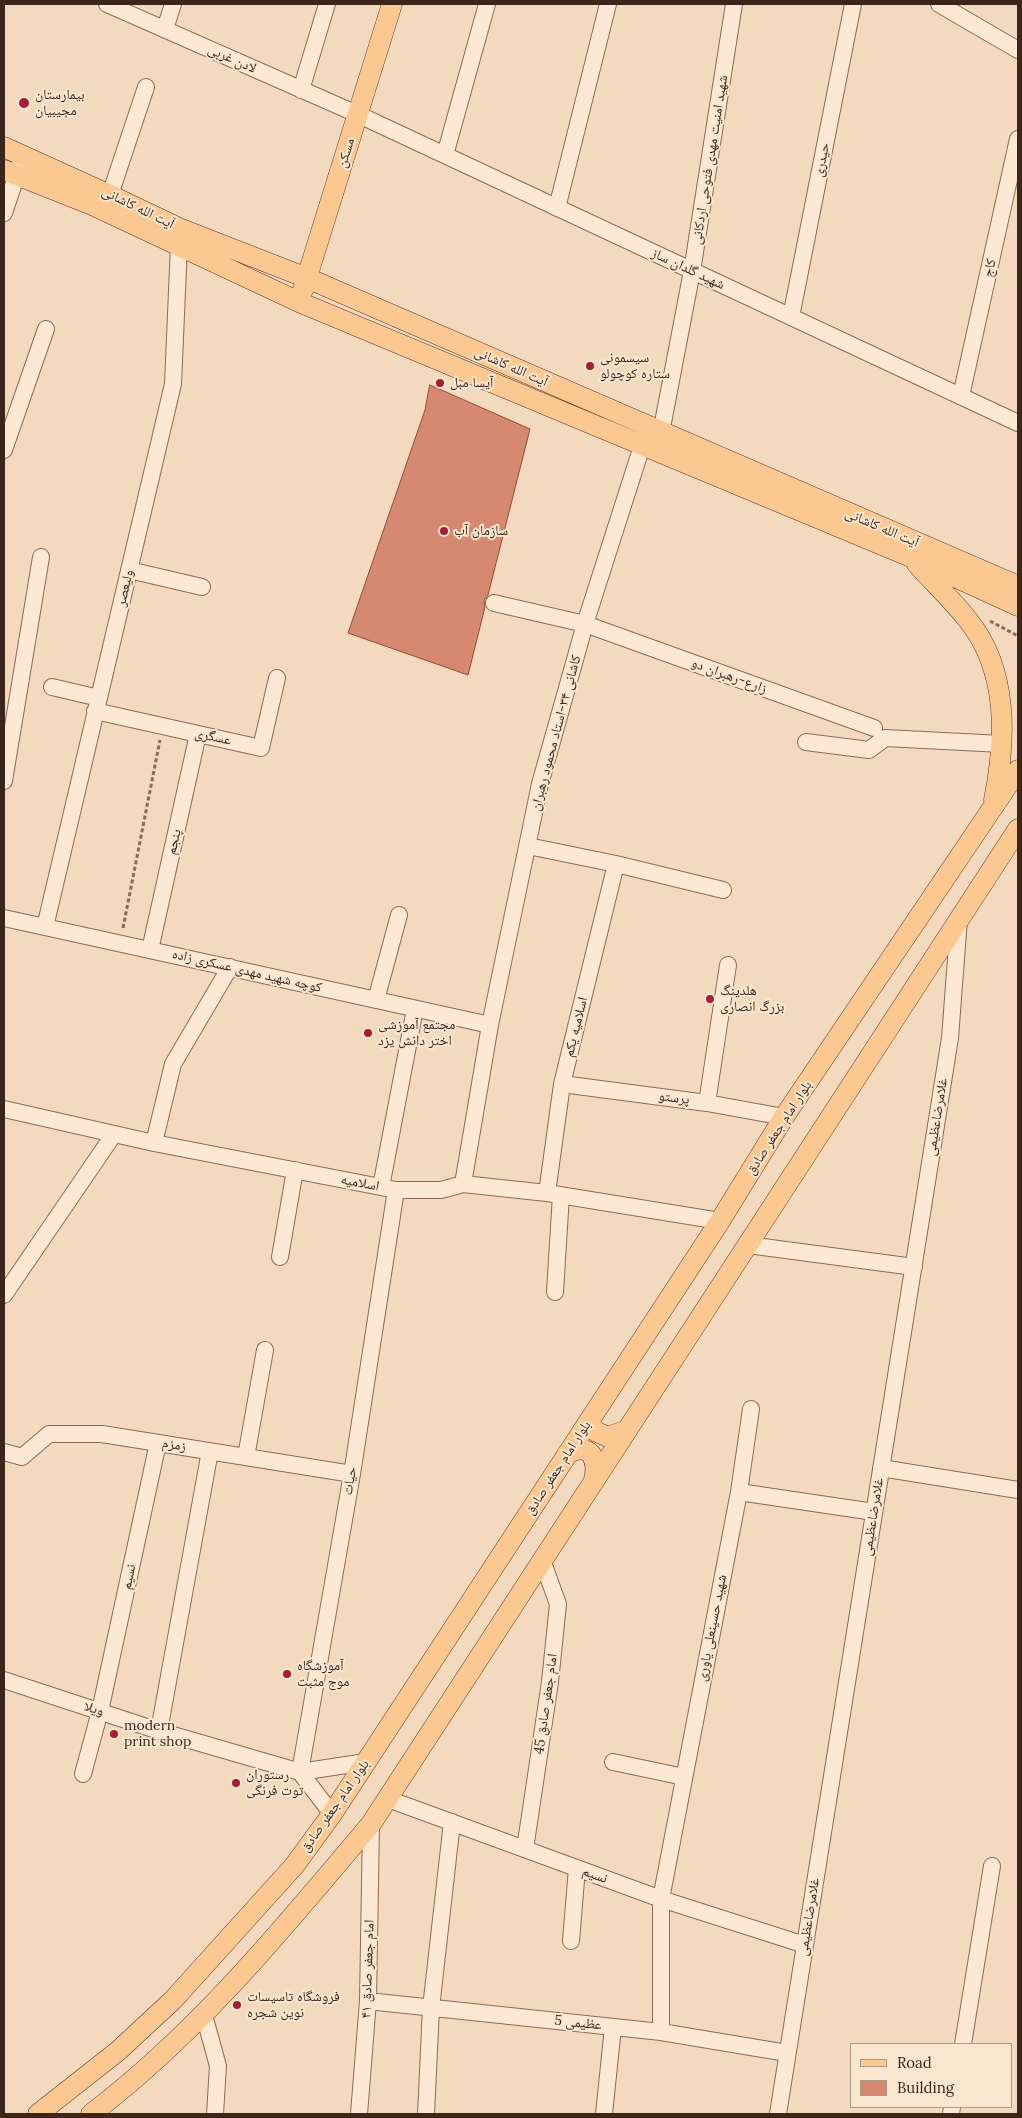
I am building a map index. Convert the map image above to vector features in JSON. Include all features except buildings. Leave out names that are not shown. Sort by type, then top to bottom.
[{"type":"main road","name":"مسکن","points":[[299,302],[392,4]]},
{"type":"main road","name":"آیت الله کاشانی","points":[[4,147],[110,194],[180,228],[307,278],[661,433],[1017,585]]},
{"type":"main road","name":"آیت الله کاشانی","points":[[10,172],[92,205],[179,244],[299,302],[911,557],[1018,606]]},
{"type":"main road","points":[[911,557],[969,621],[993,666],[1000,698],[1002,744],[1001,767],[993,808]]},
{"type":"main road","name":"بلوار امام جعفر صادق","points":[[38,2114],[118,2051],[174,2000],[294,1866],[332,1814],[720,1221],[784,1118],[1018,770]]},
{"type":"main road","points":[[91,2114],[148,2069],[204,2015],[278,1934],[371,1824],[1018,829]]},
{"type":"main road","points":[[590,1420],[590,1427],[608,1437],[626,1430]]},
{"type":"main road","points":[[567,1454],[575,1450],[584,1449],[592,1455],[596,1463],[594,1480]]},
{"type":"street","name":"لادن غربی","points":[[107,4],[357,114]]},
{"type":"street","points":[[165,30],[173,4]]},
{"type":"street","points":[[301,90],[327,4]]},
{"type":"street","points":[[444,155],[487,4]]},
{"type":"street","points":[[557,208],[608,4]]},
{"type":"street","name":"شهید امنیت مهدی فتوحی اردکانی","points":[[661,433],[692,271],[734,4]]},
{"type":"street","name":"حیدری","points":[[791,317],[853,4]]},
{"type":"street","points":[[938,4],[1018,50]]},
{"type":"street","points":[[110,194],[146,88]]},
{"type":"street","name":"شهید گلدان ساز","points":[[357,114],[1018,423]]},
{"type":"street","name":"کاج","points":[[961,396],[1018,139]]},
{"type":"street","points":[[4,213],[10,172],[23,156]]},
{"type":"street","name":"ولیعصر","points":[[45,927],[172,384],[179,244]]},
{"type":"street","points":[[4,450],[46,329]]},
{"type":"street","name":"کاشانی ۳۴-استاد محمود رهبران","points":[[463,1184],[490,1025],[540,784],[585,624],[642,446]]},
{"type":"street","points":[[4,782],[41,557]]},
{"type":"street","points":[[129,570],[202,587]]},
{"type":"street","name":"زارع-رهبران دو","points":[[494,603],[585,624],[874,728]]},
{"type":"street","name":"عسگری","points":[[52,687],[97,705],[162,726],[261,748],[277,678]]},
{"type":"street","name":"پنجم","points":[[150,950],[198,734]]},
{"type":"street","points":[[806,742],[869,750],[885,738],[1002,744]]},
{"type":"street","points":[[528,846],[616,864],[723,890]]},
{"type":"street","name":"اسلامیه یکم","points":[[555,1292],[554,1194],[562,1084],[616,864]]},
{"type":"street","points":[[376,1000],[399,914]]},
{"type":"street","name":"کوچه شهید مهدی عسکری زاده","points":[[4,918],[490,1025]]},
{"type":"street","name":"غلامرضاعظیمی","points":[[778,2114],[950,1038],[959,918]]},
{"type":"street","points":[[707,1103],[728,965]]},
{"type":"street","points":[[154,1143],[173,1064],[230,967]]},
{"type":"street","name":"حیات","points":[[300,1772],[352,1474],[389,1189],[415,1009]]},
{"type":"street","name":"پرستو","points":[[562,1084],[707,1103],[784,1118]]},
{"type":"street","name":"اسلامیه","points":[[4,1109],[154,1143],[389,1189],[441,1190],[463,1184],[554,1194],[720,1221]]},
{"type":"street","points":[[4,1295],[9,1278],[114,1134]]},
{"type":"street","points":[[280,1257],[295,1170]]},
{"type":"street","points":[[748,1246],[914,1267]]},
{"type":"street","points":[[246,1457],[265,1350]]},
{"type":"street","name":"شهید حسینعلی یاوری","points":[[661,2032],[661,1899],[739,1492],[751,1409]]},
{"type":"street","name":"زمزم","points":[[4,1452],[22,1457],[49,1434],[102,1434],[352,1474]]},
{"type":"street","name":"نسیم","points":[[83,1774],[100,1711],[158,1443]]},
{"type":"street","points":[[159,1732],[210,1451]]},
{"type":"street","points":[[881,1468],[1018,1490]]},
{"type":"street","points":[[739,1492],[874,1512]]},
{"type":"street","name":"امام جعفر صادق 45","points":[[525,1849],[550,1682],[558,1604],[542,1560]]},
{"type":"street","name":"ویلا","points":[[4,1680],[159,1732],[300,1772],[366,1762]]},
{"type":"street","points":[[613,1762],[684,1777]]},
{"type":"street","points":[[300,1772],[332,1814]]},
{"type":"street","name":"نسیم","points":[[388,1798],[661,1899],[805,1945]]},
{"type":"street","points":[[426,2114],[432,2008],[452,1822]]},
{"type":"street","name":"امام جعفر صادق ۴۱","points":[[359,2114],[368,2001],[371,1824]]},
{"type":"street","points":[[963,2043],[992,1866]]},
{"type":"street","points":[[571,1941],[577,1868]]},
{"type":"street","name":"عظیمی 5","points":[[368,2001],[661,2032],[788,2053]]},
{"type":"street","points":[[204,2015],[218,2066],[215,2114]]},
{"type":"street","points":[[604,2114],[613,2027]]},
{"type":"path","points":[[120,943],[162,726]]},
{"type":"place","name":"بیمارستان مجیبیان","points":[[24,103]]},
{"type":"place","name":"سیسمونی ستاره کوچولو","points":[[590,366]]},
{"type":"place","name":"آیسا مبل","points":[[440,383]]},
{"type":"place","name":"سازمان آب","points":[[444,531]]},
{"type":"place","name":"هلدینگ بزرگ انصاری","points":[[710,999]]},
{"type":"place","name":"مجتمع آموزشی اختر دانش یزد","points":[[368,1033]]},
{"type":"place","name":"آموزشگاه موج مثبت","points":[[287,1674]]},
{"type":"place","name":"modern print shop","points":[[114,1734]]},
{"type":"place","name":"رستوران توت فرنگی","points":[[236,1783]]},
{"type":"place","name":"فروشگاه تاسیسات نوین شجره","points":[[237,2005]]}]
